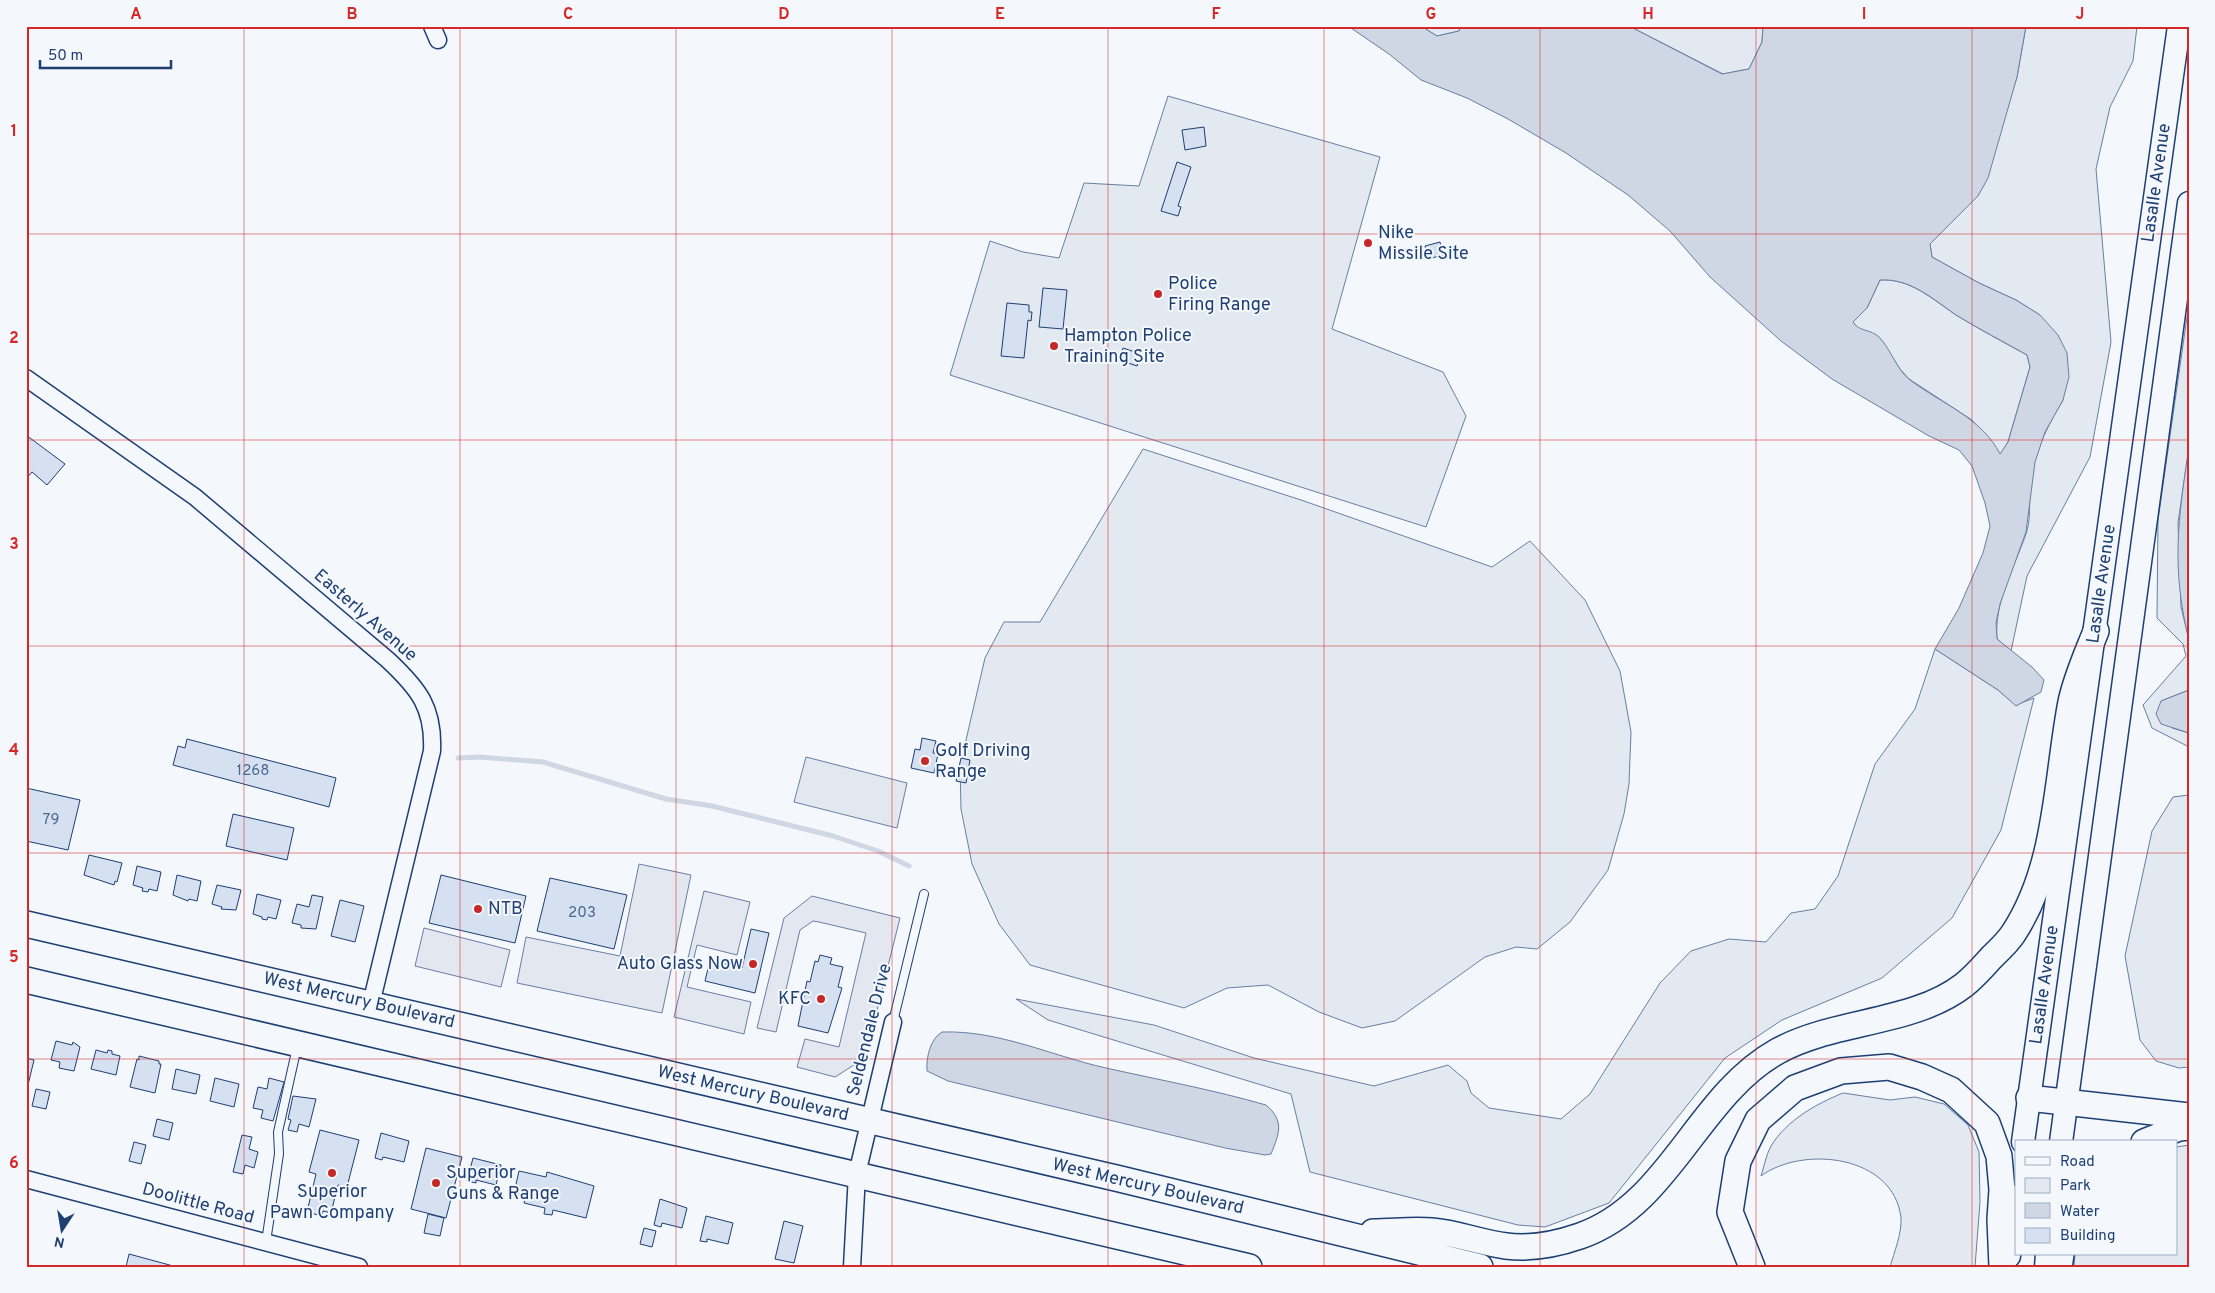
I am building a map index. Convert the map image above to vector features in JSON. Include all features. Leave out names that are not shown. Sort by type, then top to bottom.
[{"type":"main road","name":"Lasalle Avenue","points":[[2023,1140],[2096,631],[2179,26]]},
{"type":"main road","name":"Lasalle Avenue","points":[[2061,1140],[2189,203]]},
{"type":"main road","points":[[1341,1233],[1431,1230],[1507,1246],[1544,1245],[1580,1236],[1606,1224],[1628,1209],[1671,1163],[1728,1090],[1778,1051],[1816,1035],[1928,1004],[1963,986],[2012,936],[2031,902],[2046,862],[2072,698],[2096,631]]},
{"type":"main road","name":"West Mercury Boulevard","points":[[26,924],[868,1122],[1120,1179],[1480,1267]]},
{"type":"main road","points":[[26,980],[1249,1267]]},
{"type":"main road","points":[[1752,1267],[1749,1264],[1730,1212],[1738,1161],[1758,1120],[1795,1088],[1841,1071],[1889,1067],[1922,1077],[1951,1090],[1987,1123],[1999,1156],[2002,1190],[2000,1219],[2002,1267]]},
{"type":"main road","points":[[2029,1098],[2189,1116]]},
{"type":"main road","points":[[2149,1140],[2179,1128],[2189,1127]]},
{"type":"main road","points":[[2007,1267],[2015,1205]]},
{"type":"street","name":"Easterly Avenue","points":[[26,378],[195,497],[388,660],[417,690],[424,702],[432,726],[432,751],[372,1004]]},
{"type":"street","name":"Seldendale Drive","points":[[852,1267],[857,1174],[893,1022]]},
{"type":"street","name":"Doolittle Road","points":[[26,1180],[359,1267]]},
{"type":"lane","name":"Seldendale Drive","points":[[893,1022],[924,894]]},
{"type":"lane","points":[[266,1242],[279,1154],[278,1132],[297,1044]]},
{"type":"green space","points":[[1421,26],[1461,26],[1459,31],[1437,36]]},
{"type":"green space","points":[[1629,26],[1763,26],[1762,42],[1749,69],[1723,74]]},
{"type":"green space","points":[[2026,26],[2137,26],[2133,61],[2110,107],[2096,169],[2111,342],[2090,457],[2027,576],[2011,651],[1997,639],[1999,612],[2006,585],[2028,528],[2031,476],[2037,453],[2046,431],[2063,400],[2040,315],[2016,300],[1979,283],[1932,257],[1930,244],[1978,196],[2017,77]]},
{"type":"green space","name":"Police Firing Range","points":[[1168,96],[1380,157],[1332,329],[1443,372],[1466,416],[1426,527],[950,375],[990,241],[1023,252],[1059,258],[1084,183],[1139,186]]},
{"type":"green space","points":[[1880,280],[1891,280],[1911,286],[1956,315],[2027,355],[2030,367],[2008,442],[2000,455],[1972,420],[1909,379],[1900,369],[1879,337],[1857,328],[1853,322],[1867,308]]},
{"type":"green space","points":[[2189,303],[2189,447],[2178,523],[2181,607],[2189,640],[2189,690],[2161,701],[2172,728],[2189,733],[2189,747],[2152,728],[2143,705],[2186,656],[2183,644],[2157,618],[2158,520]]},
{"type":"green space","points":[[1143,449],[1301,500],[1492,567],[1530,541],[1585,600],[1620,671],[1631,732],[1629,784],[1624,814],[1608,870],[1570,922],[1537,949],[1516,947],[1485,957],[1395,1021],[1362,1028],[1319,1012],[1268,985],[1227,988],[1184,1008],[1030,965],[999,924],[972,864],[961,809],[960,766],[985,658],[1004,622],[1040,622]]},
{"type":"green space","points":[[1935,649],[1998,690],[2016,705],[2034,698],[2001,830],[1952,918],[1882,978],[1782,1020],[1725,1058],[1609,1203],[1545,1227],[1518,1225],[1310,1172],[1291,1094],[1048,1020],[1016,999],[1154,1025],[1254,1058],[1374,1086],[1448,1065],[1467,1081],[1471,1093],[1489,1108],[1561,1119],[1590,1094],[1660,983],[1691,951],[1729,939],[1766,942],[1791,913],[1815,909],[1838,876],[1875,764],[1915,709]]},
{"type":"green space","points":[[2189,795],[2189,1067],[2179,1068],[2156,1061],[2140,1040],[2125,956],[2152,831],[2173,797]]},
{"type":"green space","points":[[1843,1093],[1890,1100],[1915,1097],[1944,1104],[1968,1125],[1979,1152],[1980,1202],[1975,1267],[1890,1267],[1899,1236],[1901,1218],[1895,1197],[1882,1180],[1865,1169],[1844,1162],[1822,1159],[1800,1161],[1779,1166],[1761,1176],[1771,1146],[1785,1128],[1803,1114]]},
{"type":"green space","points":[[2189,1145],[2189,1267],[2074,1267],[2075,1256],[2178,1256],[2178,1147]]},
{"type":"shaded area","points":[[806,757],[907,783],[897,828],[794,802]]},
{"type":"shaded area","points":[[639,864],[691,875],[662,1013],[517,983],[526,937],[620,956]]},
{"type":"shaded area","points":[[704,891],[750,902],[737,955],[697,945],[687,987],[751,1002],[744,1034],[674,1017]]},
{"type":"shaded area","points":[[812,896],[900,918],[865,1058],[835,1077],[797,1067],[805,1039],[839,1047],[866,933],[813,921],[800,930],[776,1032],[757,1028],[784,918]]},
{"type":"shaded area","points":[[424,928],[510,950],[501,987],[415,966]]},
{"type":"water","points":[[1348,26],[1421,26],[1437,36],[1459,31],[1461,26],[1629,26],[1722,74],[1749,69],[1762,42],[1763,26],[2026,26],[2017,77],[1988,178],[1978,196],[1930,244],[1932,257],[1979,283],[2016,300],[2040,315],[2058,335],[2067,353],[2069,377],[2063,400],[2045,432],[2035,462],[2026,532],[2000,604],[1996,623],[1997,639],[2032,667],[2044,680],[2041,692],[2016,706],[1998,690],[1935,649],[1959,608],[1983,553],[1990,526],[1985,503],[1972,466],[1959,450],[1929,436],[1832,379],[1781,341],[1710,277],[1670,231],[1628,195],[1566,153],[1508,119],[1467,98],[1421,80],[1389,54]],"holes":[[[1880,280],[1901,282],[1921,291],[1956,315],[2027,355],[2030,367],[2008,442],[2000,454],[1992,441],[1972,421],[1910,380],[1897,365],[1887,347],[1876,334],[1858,327],[1853,322],[1867,308]]]},
{"type":"water","points":[[2189,447],[2189,640],[2180,590],[2178,544],[2179,521]]},
{"type":"water","points":[[2189,690],[2189,733],[2161,724],[2156,714],[2161,701]]},
{"type":"water","points":[[942,1032],[963,1032],[1005,1039],[1086,1063],[1266,1105],[1276,1117],[1279,1128],[1278,1134],[1271,1154],[1265,1155],[1225,1148],[948,1081],[927,1071],[930,1049],[934,1039]]},
{"type":"building","points":[[1204,127],[1206,146],[1185,150],[1182,130]]},
{"type":"building","points":[[1177,162],[1191,167],[1178,206],[1181,207],[1178,216],[1161,211]]},
{"type":"building","points":[[1440,242],[1443,255],[1428,259],[1425,246]]},
{"type":"building","points":[[1043,288],[1067,290],[1063,329],[1039,327]]},
{"type":"building","points":[[1007,303],[1029,305],[1029,312],[1032,312],[1031,321],[1028,320],[1024,358],[1001,356]]},
{"type":"building","points":[[1123,348],[1141,354],[1137,366],[1119,360]]},
{"type":"building","points":[[26,435],[65,464],[47,485],[32,472],[26,479]]},
{"type":"building","name":"Golf Driving Range","points":[[922,738],[936,741],[933,753],[938,754],[934,773],[911,768],[915,749],[920,750]]},
{"type":"building","points":[[187,739],[336,778],[329,807],[173,765],[178,746],[185,748]]},
{"type":"building","points":[[961,758],[970,760],[966,783],[956,781]]},
{"type":"building","points":[[26,788],[80,800],[68,850],[26,841]]},
{"type":"building","points":[[233,814],[294,828],[287,860],[226,846]]},
{"type":"building","points":[[89,855],[122,863],[117,882],[115,881],[114,885],[84,875]]},
{"type":"building","points":[[137,866],[161,872],[157,891],[149,889],[148,892],[142,891],[143,888],[133,885]]},
{"type":"building","points":[[177,875],[201,881],[197,901],[189,899],[188,901],[173,895]]},
{"type":"building","name":"NTB","points":[[441,875],[526,896],[515,943],[429,923]]},
{"type":"building","points":[[550,878],[627,895],[614,949],[537,931]]},
{"type":"building","points":[[217,885],[241,890],[236,910],[221,909],[222,907],[212,904]]},
{"type":"building","points":[[257,894],[281,900],[276,919],[268,917],[267,920],[262,919],[262,917],[253,914]]},
{"type":"building","points":[[312,895],[323,897],[316,929],[301,928],[301,925],[292,923],[297,904],[309,907]]},
{"type":"building","points":[[340,900],[364,906],[355,942],[331,936]]},
{"type":"building","name":"Auto Glass Now","points":[[751,929],[769,933],[755,993],[705,981],[710,960],[742,968]]},
{"type":"building","name":"KFC","points":[[820,955],[832,958],[830,964],[843,967],[838,987],[842,988],[828,1033],[798,1026],[807,981],[810,982],[815,961],[818,962]]},
{"type":"building","points":[[56,1041],[72,1045],[73,1042],[80,1047],[74,1071],[59,1068],[60,1062],[51,1060]]},
{"type":"building","points":[[96,1050],[107,1053],[108,1050],[112,1051],[112,1054],[120,1056],[116,1075],[91,1069]]},
{"type":"building","points":[[139,1056],[159,1061],[159,1064],[161,1064],[155,1093],[130,1087]]},
{"type":"building","points":[[26,1058],[34,1060],[28,1085],[26,1084]]},
{"type":"building","points":[[176,1069],[200,1075],[196,1094],[172,1089]]},
{"type":"building","points":[[215,1078],[239,1084],[234,1107],[210,1101]]},
{"type":"building","points":[[269,1078],[284,1082],[273,1121],[261,1118],[263,1110],[253,1108],[258,1087],[267,1089]]},
{"type":"building","points":[[36,1089],[50,1092],[46,1109],[32,1106]]},
{"type":"building","points":[[293,1096],[316,1099],[309,1127],[299,1124],[297,1132],[288,1130],[291,1120],[288,1119]]},
{"type":"building","points":[[157,1119],[173,1123],[169,1140],[153,1136]]},
{"type":"building","name":"Superior Pawn Company","points":[[320,1130],[359,1140],[347,1187],[338,1185],[331,1213],[323,1211],[322,1216],[307,1212],[316,1174],[309,1172]]},
{"type":"building","points":[[381,1133],[409,1141],[404,1162],[383,1157],[382,1160],[375,1158]]},
{"type":"building","points":[[242,1135],[252,1137],[249,1149],[258,1152],[254,1168],[245,1165],[243,1174],[233,1172]]},
{"type":"building","points":[[134,1142],[146,1145],[141,1164],[129,1161]]},
{"type":"building","name":"Superior Guns & Range","points":[[426,1148],[462,1157],[446,1218],[411,1209]]},
{"type":"building","points":[[473,1158],[501,1165],[496,1185],[476,1180],[476,1183],[467,1181]]},
{"type":"building","points":[[519,1171],[546,1177],[547,1172],[594,1186],[586,1218],[553,1210],[552,1215],[544,1214],[545,1208],[524,1203],[526,1196],[514,1193]]},
{"type":"building","points":[[660,1199],[687,1208],[682,1228],[662,1223],[661,1227],[654,1225]]},
{"type":"building","points":[[428,1214],[444,1218],[440,1236],[424,1233]]},
{"type":"building","points":[[706,1216],[733,1223],[728,1244],[707,1239],[707,1242],[700,1241]]},
{"type":"building","points":[[784,1221],[803,1226],[794,1263],[775,1259]]},
{"type":"building","points":[[644,1228],[656,1231],[652,1247],[640,1244]]},
{"type":"building","points":[[129,1254],[177,1267],[126,1267]]},
{"type":"waterway","points":[[458,758],[479,757],[543,762],[666,799],[712,806],[833,836],[878,851],[909,866]]},
{"type":"place","name":"Nike Missile Site","points":[[1368,243]]},
{"type":"place","name":"Police Firing Range","points":[[1158,294]]},
{"type":"place","name":"Hampton Police Training Site","points":[[1054,346]]},
{"type":"place","name":"Golf Driving Range","points":[[925,761]]},
{"type":"place","name":"NTB","points":[[478,909]]},
{"type":"place","name":"Auto Glass Now","points":[[753,964]]},
{"type":"place","name":"KFC","points":[[821,999]]},
{"type":"place","name":"Superior Pawn Company","points":[[332,1173]]},
{"type":"place","name":"Superior Guns & Range","points":[[436,1183]]}]
